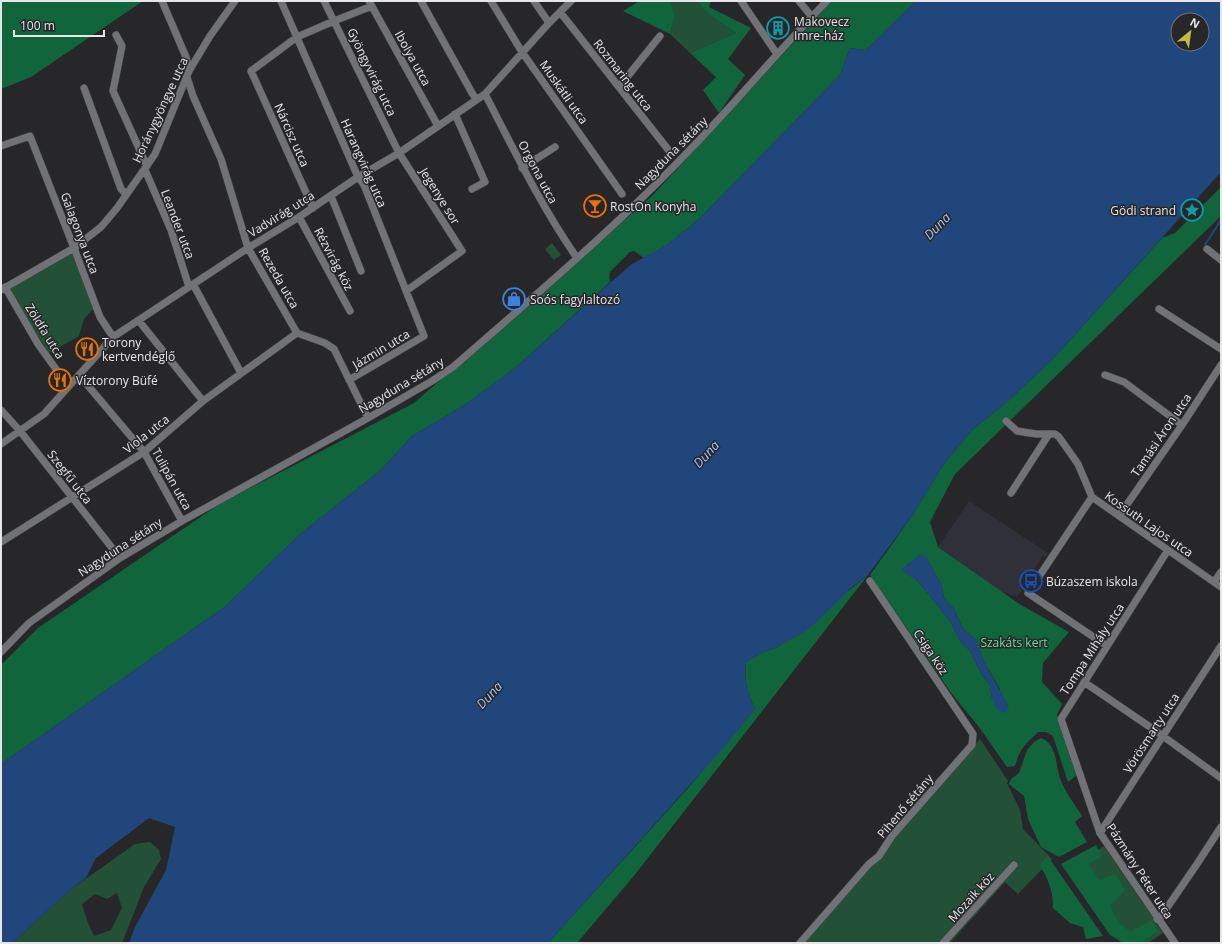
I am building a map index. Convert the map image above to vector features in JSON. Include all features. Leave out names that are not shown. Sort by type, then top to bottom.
[{"type":"street","name":"Rezeda utca","points":[[162,1],[186,57],[193,96],[221,159],[248,248],[297,333]]},
{"type":"street","name":"Horánygyöngye utca","points":[[3,289],[74,248],[101,227],[117,208],[146,168],[163,135],[188,74],[210,36],[235,1]]},
{"type":"street","name":"Harangvirág utca","points":[[281,1],[358,177],[364,185],[424,336]]},
{"type":"street","name":"Gyöngyvirág utca","points":[[324,1],[399,153]]},
{"type":"street","points":[[421,1],[476,99]]},
{"type":"street","name":"Muskátli utca","points":[[491,1],[522,52],[622,194]]},
{"type":"street","points":[[534,1],[549,23]]},
{"type":"street","name":"Vadvirág utca","points":[[1,444],[44,414],[113,337],[139,321],[173,296],[300,217],[358,177],[399,153],[485,94],[522,52],[571,1]]},
{"type":"street","points":[[741,1],[777,54]]},
{"type":"street","points":[[799,1],[812,17]]},
{"type":"street","name":"Nagyduna sétány","points":[[1,652],[29,623],[120,558],[182,520],[368,418],[432,381],[453,367],[601,238],[718,122],[777,54],[827,1]]},
{"type":"street","points":[[297,37],[370,4]]},
{"type":"street","name":"Ibolya utca","points":[[370,4],[438,126]]},
{"type":"street","name":"Rozmaring utca","points":[[560,12],[670,152]]},
{"type":"street","name":"Leander utca","points":[[116,35],[122,46],[113,91],[171,230],[191,285],[241,373]]},
{"type":"street","points":[[619,87],[660,36]]},
{"type":"street","name":"Nárcisz utca","points":[[297,37],[251,71],[313,208]]},
{"type":"street","points":[[84,88],[121,189],[126,194]]},
{"type":"street","points":[[180,92],[193,96]]},
{"type":"street","name":"Orgona utca","points":[[485,94],[522,168],[561,235],[577,258]]},
{"type":"street","points":[[455,114],[485,182],[472,190]]},
{"type":"street","name":"Galagonya utca","points":[[1,146],[30,136],[100,317],[113,337]]},
{"type":"street","points":[[522,168],[555,147]]},
{"type":"street","name":"Jegenye sor","points":[[399,153],[462,251],[406,291]]},
{"type":"street","points":[[331,196],[361,271]]},
{"type":"street","name":"Rézvirág köz","points":[[300,217],[350,311]]},
{"type":"street","points":[[1207,249],[1221,260]]},
{"type":"street","name":"Zöldfa utca","points":[[3,289],[38,344],[68,386]]},
{"type":"street","points":[[1159,309],[1221,349]]},
{"type":"street","points":[[139,321],[202,401]]},
{"type":"street","points":[[297,333],[332,346],[368,418]]},
{"type":"street","name":"Viola utca","points":[[1,542],[144,452],[202,401],[297,333]]},
{"type":"street","name":"Jázmin utca","points":[[349,380],[424,336]]},
{"type":"street","name":"Tamási Áron utca","points":[[1119,516],[1182,425],[1221,365]]},
{"type":"street","name":"Tulipán utca","points":[[79,375],[144,452],[182,520]]},
{"type":"street","points":[[1105,375],[1124,382],[1182,425]]},
{"type":"street","name":"Szegfű utca","points":[[1,410],[20,431],[120,558]]},
{"type":"street","points":[[1006,421],[1017,431],[1036,434],[1049,434]]},
{"type":"street","points":[[1011,493],[1049,434]]},
{"type":"street","name":"Kossuth Lajos utca","points":[[1049,434],[1054,434],[1059,437],[1078,464],[1092,497],[1221,587]]},
{"type":"street","points":[[1092,497],[1028,594],[1107,646]]},
{"type":"street","name":"Tompa Mihály utca","points":[[1061,719],[1168,550]]},
{"type":"street","points":[[1214,582],[1221,572]]},
{"type":"street","name":"Csiga köz","points":[[870,582],[973,734]]},
{"type":"street","name":"Vörösmarty utca","points":[[1100,833],[1221,646]]},
{"type":"street","points":[[1084,682],[1221,778]]},
{"type":"street","name":"Pázmány Péter utca","points":[[1061,719],[1100,833],[1174,943]]},
{"type":"street","name":"Pihenő sétány","points":[[800,943],[869,864],[879,856],[892,836],[972,745],[973,734]]},
{"type":"street","points":[[1157,919],[1167,908],[1221,827]]},
{"type":"street","name":"Mozaik köz","points":[[943,943],[1014,865]]},
{"type":"shaded area","points":[[969,501],[1048,553],[1045,557],[1043,555],[1033,572],[1035,574],[1033,577],[1029,575],[1027,579],[1029,580],[1017,597],[1000,591],[938,547]]},
{"type":"green space","points":[[1,1],[143,1],[31,77],[1,89]]},
{"type":"green space","points":[[639,1],[670,1],[675,14],[670,34],[623,11]]},
{"type":"green space","points":[[670,1],[696,1],[710,15],[736,33],[690,53],[670,34],[675,14]]},
{"type":"green space","points":[[696,1],[711,1],[709,7],[751,28],[728,59],[745,75],[719,113],[703,90],[716,77],[690,53],[736,33],[710,15]]},
{"type":"green space","points":[[832,1],[916,1],[866,50],[850,48],[840,75],[700,218],[667,245],[644,258],[634,251],[630,252],[610,272],[610,282],[514,369],[463,406],[412,436],[381,470],[299,535],[226,606],[1,764],[1,665],[38,628],[221,503],[414,403],[652,196]]},
{"type":"green space","name":"Szakáts kert","points":[[1221,187],[1221,216],[955,474],[930,522],[938,547],[1021,605],[1069,632],[1043,663],[1042,682],[1062,704],[1057,715],[1077,775],[1068,782],[1053,736],[1046,732],[1038,732],[1024,747],[1015,766],[1007,767],[979,727],[952,694],[870,575],[912,516],[943,465],[971,431],[1009,400],[1053,359],[1162,238],[1175,233]],"holes":[[[926,557],[941,584],[944,598],[954,609],[963,628],[977,641],[984,662],[1000,689],[992,699],[990,685],[982,675],[970,651],[960,641],[950,621],[916,579],[907,574],[903,569],[908,564]]]},
{"type":"green space","points":[[552,243],[561,255],[554,260],[545,249]]},
{"type":"green space","points":[[67,252],[76,255],[94,308],[84,319],[79,336],[49,353],[11,294],[12,285]]},
{"type":"green space","points":[[868,575],[633,877],[577,943],[548,943],[688,788],[755,709],[750,697],[745,676],[746,662],[761,653],[780,646]]},
{"type":"green space","points":[[1041,738],[1050,745],[1055,756],[1061,781],[1082,816],[1075,822],[1087,842],[1059,857],[1041,847],[1028,819],[1024,796],[1009,784],[1011,779],[1019,773],[1027,750],[1034,742]]},
{"type":"green space","points":[[980,739],[1008,781],[1007,783],[1020,810],[1023,829],[1052,859],[1018,894],[1005,882],[950,943],[805,943]]},
{"type":"green space","points":[[150,842],[159,850],[161,859],[144,887],[122,943],[10,943],[17,939],[70,890],[135,844]],"holes":[[[117,893],[122,908],[111,930],[94,936],[82,904],[95,894],[107,899]]]},
{"type":"green space","points":[[1096,845],[1102,856],[1089,864],[1099,880],[1115,874],[1125,890],[1110,906],[1119,923],[1131,932],[1151,920],[1158,931],[1141,943],[1123,943],[1110,935],[1061,864]]},
{"type":"green space","points":[[1104,846],[1163,933],[1148,943],[1125,943],[1073,867]]},
{"type":"green space","points":[[1047,855],[1103,936],[1086,939],[1083,927],[1070,923],[1053,908],[1050,886],[1040,866]]},
{"type":"water","name":"Duna","points":[[916,1],[1221,1],[1221,172],[1053,359],[1009,400],[971,431],[943,465],[912,516],[868,575],[851,588],[809,629],[780,646],[761,653],[746,662],[745,675],[747,686],[755,709],[725,746],[548,943],[129,943],[135,927],[166,870],[175,827],[149,818],[96,858],[86,878],[70,890],[17,939],[10,943],[1,943],[1,764],[226,606],[299,535],[381,470],[412,436],[463,406],[514,369],[632,264],[667,245],[700,218],[840,75],[850,48],[866,50]]},
{"type":"water","points":[[919,554],[926,557],[941,584],[944,598],[954,609],[963,628],[977,641],[984,662],[1009,706],[1006,713],[998,711],[992,699],[990,685],[982,675],[970,651],[960,641],[950,621],[916,579],[906,574],[902,569],[913,561]]},
{"type":"waterway","points":[[1205,245],[1221,220]]},
{"type":"place","name":"Makovecz Imre-ház","points":[[778,28]]},
{"type":"place","name":"RostOn Konyha","points":[[595,206]]},
{"type":"place","name":"Gödi strand","points":[[1192,210]]},
{"type":"place","name":"Soós fagylaltozó","points":[[514,299]]},
{"type":"place","name":"Torony kertvendéglő","points":[[87,349]]},
{"type":"place","name":"Víztorony Büfé","points":[[60,380]]},
{"type":"place","name":"Búzaszem iskola","points":[[1031,581]]}]
